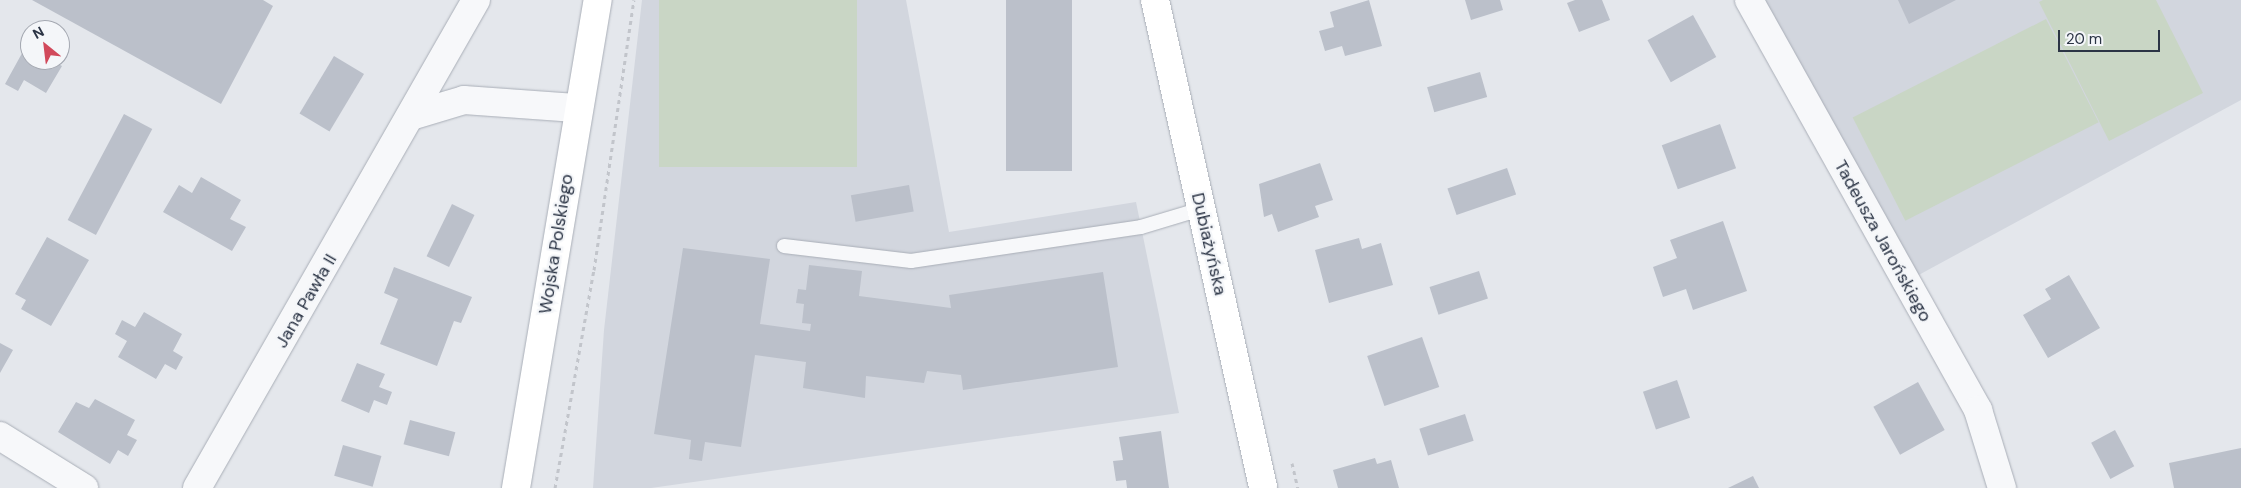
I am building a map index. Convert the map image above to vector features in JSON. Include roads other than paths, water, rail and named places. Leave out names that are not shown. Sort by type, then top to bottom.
[{"type":"street","name":"Jana Pawła II","points":[[197,488],[414,115],[476,0]]},
{"type":"street","name":"Wojska Polskiego","points":[[516,488],[576,108],[598,0]]},
{"type":"street","name":"Dubiażyńska","points":[[1155,0],[1263,488]]},
{"type":"street","name":"Tadeusza Jarońskiego","points":[[1749,0],[1978,410],[2002,488]]},
{"type":"street","points":[[414,115],[464,100],[576,108]]},
{"type":"street","points":[[0,436],[84,488]]},
{"type":"lane","points":[[784,246],[911,261],[1141,228],[1201,209]]}]
